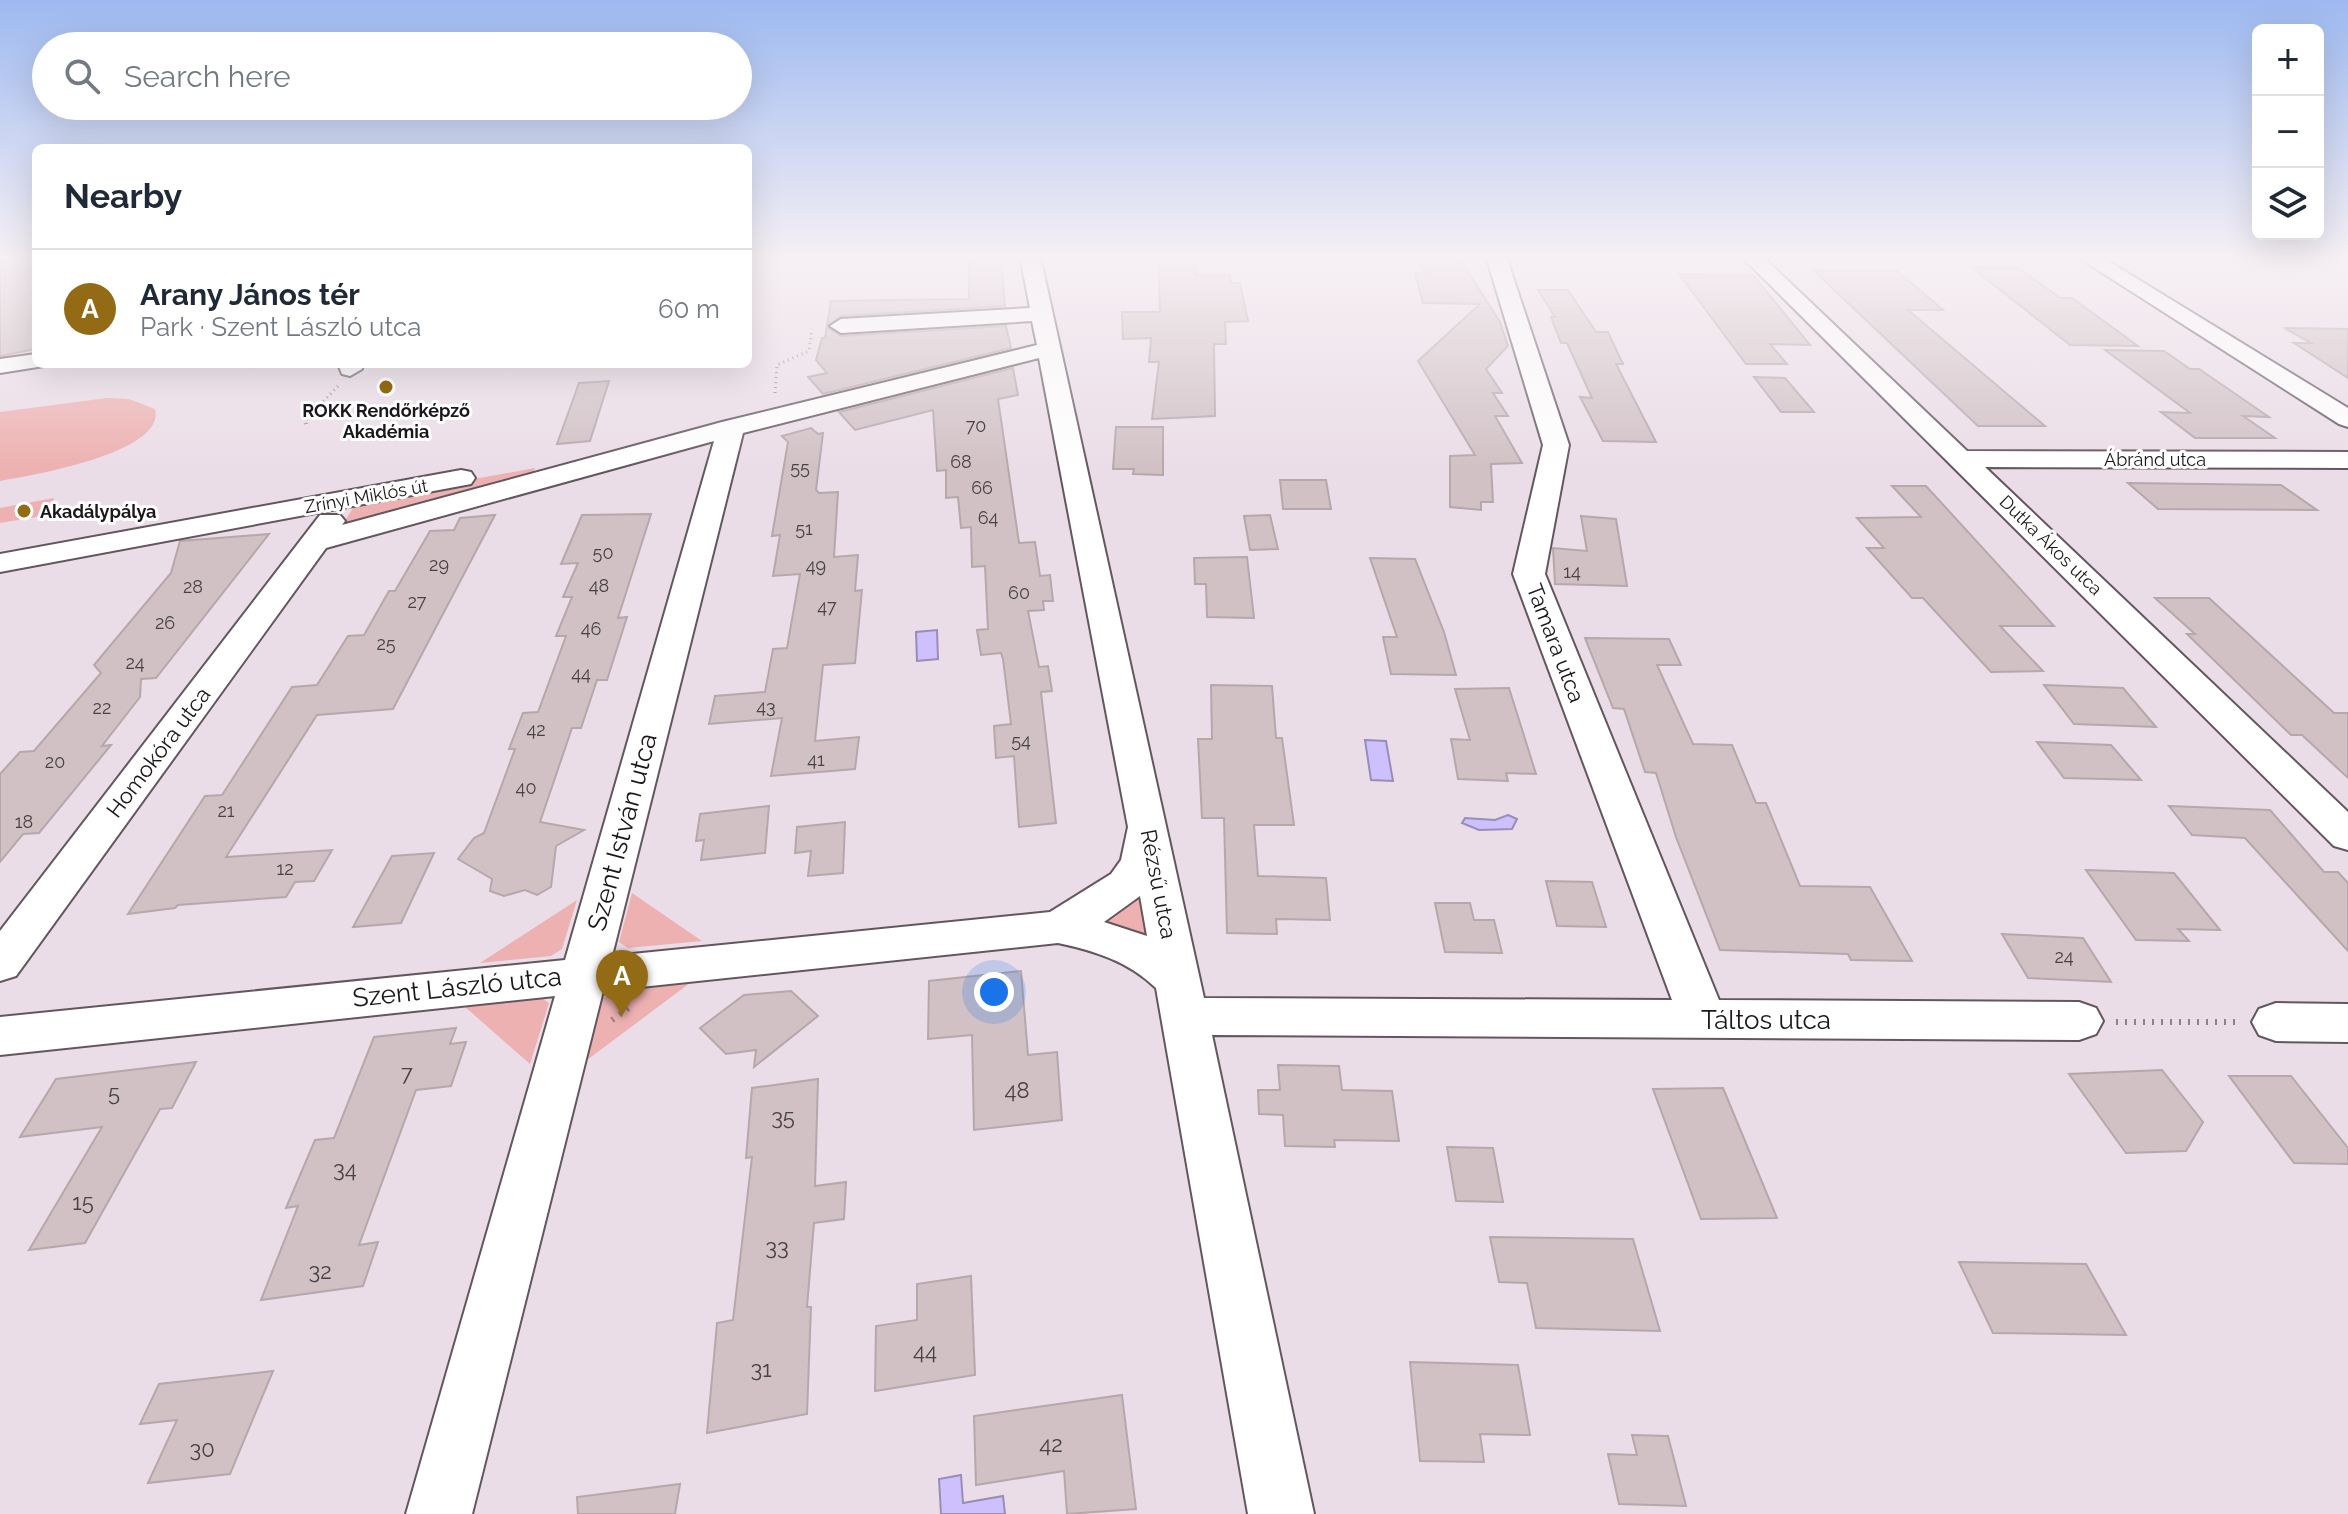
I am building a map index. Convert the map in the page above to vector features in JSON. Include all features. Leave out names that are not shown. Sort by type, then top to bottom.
[{"type":"street","points":[[863,327],[1044,332]]},
{"type":"street","name":"Rézsű utca","points":[[1043,327],[1146,818],[1281,1514]]},
{"type":"street","name":"Tamara utca","points":[[1518,327],[1556,445],[1529,574],[1703,1020]]},
{"type":"street","name":"Dutka Ákos utca","points":[[1824,327],[2348,836]]},
{"type":"street","points":[[2200,327],[2348,419]]},
{"type":"street","name":"Zrínyi Miklós út","points":[[316,541],[774,418],[1044,332]]},
{"type":"street","points":[[0,366],[32,362]]},
{"type":"street","name":"Zrínyi Miklós út","points":[[0,563],[731,428]]},
{"type":"street","name":"Szent István utca","points":[[439,1514],[731,428]]},
{"type":"street","name":"Ábránd utca","points":[[1962,459],[2348,460]]},
{"type":"street","name":"Homokóra utca","points":[[0,964],[346,499]]},
{"type":"street","name":"Szent László utca","points":[[1058,927],[1096,906],[1127,883],[1142,861],[1146,818]]},
{"type":"street","name":"Szent László utca","points":[[0,1036],[1058,927],[1102,936],[1157,959],[1180,998]]},
{"type":"street","name":"Táltos utca","points":[[1180,998],[1703,1020],[2079,1021]]},
{"type":"street","points":[[2276,1022],[2348,1023]]},
{"type":"path","points":[[774,418],[777,365],[809,351],[812,327],[822,327]]},
{"type":"path","points":[[306,424],[305,420],[335,391],[349,368]]},
{"type":"path","points":[[563,1057],[684,965]]},
{"type":"path","points":[[2079,1021],[2276,1022]]},
{"type":"shaded area","points":[[107,398],[129,399],[155,409],[153,425],[140,438],[93,460],[0,481],[0,412]]},
{"type":"shaded area","points":[[535,468],[530,479],[341,527],[358,500]]},
{"type":"shaded area","name":"Akadálypálya","points":[[54,498],[48,515],[0,523],[0,508]]},
{"type":"shaded area","points":[[937,630],[938,659],[917,661],[916,632]]},
{"type":"shaded area","points":[[1365,740],[1386,741],[1393,781],[1371,780]]},
{"type":"shaded area","points":[[1508,815],[1517,819],[1512,829],[1479,830],[1462,823],[1465,818],[1495,820]]},
{"type":"shaded area","points":[[1143,873],[1162,947],[1083,923]]},
{"type":"shaded area","points":[[632,893],[702,941],[628,948],[619,942]]},
{"type":"shaded area","points":[[577,900],[562,949],[551,956],[480,963]]},
{"type":"shaded area","points":[[690,983],[587,1060],[603,998],[618,989]]},
{"type":"shaded area","points":[[542,998],[549,1003],[530,1064],[465,1007]]},
{"type":"shaded area","points":[[961,1475],[963,1503],[1003,1496],[1005,1514],[941,1514],[939,1479]]},
{"type":"building","points":[[0,327],[32,327],[32,350],[0,356]]},
{"type":"building","points":[[827,327],[841,336],[1006,327],[1011,348],[823,394],[808,377],[827,373],[816,360],[822,338],[825,338]]},
{"type":"building","points":[[1123,327],[1225,327],[1226,344],[1214,344],[1215,416],[1152,419],[1159,362],[1149,362],[1151,338],[1123,339]]},
{"type":"building","points":[[1455,327],[1502,327],[1508,346],[1486,369],[1502,393],[1493,393],[1508,416],[1495,416],[1522,463],[1491,464],[1493,502],[1481,502],[1481,510],[1450,507],[1450,456],[1475,455],[1418,361]]},
{"type":"building","points":[[1555,327],[1592,327],[1596,332],[1608,332],[1623,364],[1616,364],[1656,442],[1603,441],[1580,397],[1592,398],[1567,343],[1561,343]]},
{"type":"building","points":[[1718,327],[1795,327],[1810,345],[1770,344],[1787,364],[1746,364]]},
{"type":"building","points":[[1873,327],[1928,327],[2045,426],[1978,426]]},
{"type":"building","points":[[2047,327],[2111,327],[2138,346],[2070,345]]},
{"type":"building","points":[[2284,328],[2348,329],[2348,378],[2294,343],[2311,343]]},
{"type":"building","points":[[2105,350],[2164,351],[2190,369],[2199,369],[2269,417],[2243,416],[2275,438],[2195,438],[2161,412],[2190,413]]},
{"type":"building","points":[[1013,368],[1018,395],[998,399],[1019,543],[1035,542],[1040,576],[1050,575],[1053,601],[1043,601],[1044,610],[1028,611],[1039,667],[1048,666],[1052,691],[1041,692],[1056,823],[1019,827],[1014,756],[996,758],[994,726],[1011,724],[1003,659],[1001,653],[981,655],[977,630],[988,629],[985,566],[972,567],[971,527],[961,528],[958,497],[946,498],[946,470],[937,471],[933,410],[855,430],[839,412]]},
{"type":"building","points":[[1754,377],[1785,378],[1814,412],[1781,412]]},
{"type":"building","points":[[609,381],[590,441],[557,444],[579,383]]},
{"type":"building","points":[[1116,427],[1163,427],[1163,475],[1133,474],[1134,469],[1113,469]]},
{"type":"building","points":[[811,428],[818,434],[823,433],[816,490],[819,493],[838,492],[834,557],[858,555],[855,591],[862,590],[855,663],[823,665],[815,741],[859,737],[855,769],[771,776],[782,718],[709,724],[715,696],[765,692],[773,649],[787,648],[800,574],[773,576],[780,535],[772,536],[788,442],[782,436]]},
{"type":"building","points":[[1280,480],[1326,480],[1331,509],[1283,509]]},
{"type":"building","points":[[2128,483],[2281,485],[2317,510],[2158,509]]},
{"type":"building","points":[[1892,486],[1926,486],[2054,626],[2000,626],[2043,671],[1991,672],[1923,598],[1912,598],[1867,548],[1884,548],[1857,518],[1921,517]]},
{"type":"building","points":[[651,514],[618,618],[627,617],[607,680],[597,680],[581,728],[572,728],[540,822],[584,830],[556,846],[551,887],[537,895],[525,890],[504,896],[490,891],[492,879],[458,859],[474,838],[484,833],[515,749],[509,749],[523,713],[538,712],[566,636],[556,636],[572,597],[563,597],[578,563],[561,564],[582,515]]},
{"type":"building","points":[[495,515],[393,709],[317,715],[226,857],[332,850],[314,881],[295,882],[286,897],[178,905],[175,908],[128,914],[205,796],[222,795],[292,687],[317,685],[348,636],[364,635],[389,591],[395,591],[430,531],[454,530],[460,518]]},
{"type":"building","points":[[1270,515],[1278,549],[1250,550],[1244,516]]},
{"type":"building","points":[[1581,516],[1616,519],[1627,586],[1555,584],[1553,548],[1587,551]]},
{"type":"building","points":[[269,534],[156,678],[141,679],[140,697],[102,746],[111,745],[39,833],[23,834],[0,862],[0,774],[20,752],[34,751],[101,673],[94,665],[171,573],[180,541]]},
{"type":"building","points":[[1247,557],[1254,618],[1207,617],[1206,584],[1195,584],[1194,558]]},
{"type":"building","points":[[1370,558],[1415,559],[1444,632],[1456,675],[1391,674],[1383,637],[1397,637]]},
{"type":"building","points":[[2155,598],[2209,598],[2334,713],[2348,713],[2348,778],[2302,735],[2291,735],[2187,634],[2195,634]]},
{"type":"building","points":[[1585,638],[1669,639],[1681,665],[1657,665],[1693,744],[1732,745],[1756,803],[1766,803],[1800,886],[1870,887],[1912,961],[1851,960],[1848,954],[1720,950],[1676,837],[1656,773],[1645,772],[1624,709],[1613,708]]},
{"type":"building","points":[[1211,685],[1272,686],[1276,738],[1282,738],[1294,825],[1254,825],[1258,876],[1326,878],[1330,920],[1276,919],[1277,934],[1227,933],[1224,818],[1202,818],[1198,739],[1212,739]]},
{"type":"building","points":[[2044,685],[2123,688],[2156,727],[2074,724]]},
{"type":"building","points":[[1509,688],[1536,774],[1506,773],[1508,781],[1458,779],[1451,739],[1470,740],[1455,689]]},
{"type":"building","points":[[2037,742],[2111,745],[2141,780],[2064,778]]},
{"type":"building","points":[[769,806],[765,853],[701,860],[704,840],[696,841],[700,814]]},
{"type":"building","points":[[2169,806],[2270,810],[2324,872],[2338,872],[2348,883],[2348,951],[2245,838],[2192,835]]},
{"type":"building","points":[[845,822],[843,873],[808,876],[811,851],[795,853],[797,827]]},
{"type":"building","points":[[434,853],[401,923],[353,927],[392,856]]},
{"type":"building","points":[[2086,870],[2174,873],[2220,930],[2178,929],[2189,941],[2136,940]]},
{"type":"building","points":[[1546,881],[1592,882],[1606,927],[1557,926]]},
{"type":"building","points":[[1435,903],[1470,903],[1474,920],[1494,920],[1502,953],[1445,952]]},
{"type":"building","points":[[2002,934],[2083,938],[2111,982],[2028,978]]},
{"type":"building","points":[[1021,971],[1028,1055],[1057,1052],[1062,1120],[974,1130],[972,1035],[928,1039],[929,981]]},
{"type":"building","points":[[791,991],[818,1016],[754,1067],[756,1050],[726,1054],[700,1028],[744,995]]},
{"type":"building","points":[[456,1028],[450,1044],[466,1042],[451,1086],[416,1090],[359,1245],[378,1242],[363,1286],[261,1300],[298,1206],[286,1208],[315,1140],[334,1138],[374,1037]]},
{"type":"building","points":[[196,1062],[172,1108],[160,1109],[85,1243],[29,1250],[102,1127],[20,1137],[56,1079]]},
{"type":"building","points":[[1278,1065],[1339,1066],[1342,1090],[1392,1091],[1399,1141],[1334,1140],[1335,1147],[1285,1146],[1283,1115],[1259,1114],[1258,1090],[1280,1090]]},
{"type":"building","points":[[2162,1070],[2203,1122],[2186,1151],[2126,1153],[2069,1074]]},
{"type":"building","points":[[2229,1076],[2291,1076],[2348,1148],[2348,1164],[2294,1163]]},
{"type":"building","points":[[818,1079],[815,1186],[846,1182],[844,1219],[814,1223],[807,1307],[811,1307],[807,1414],[707,1433],[717,1323],[733,1320],[752,1157],[746,1158],[752,1088]]},
{"type":"building","points":[[1723,1088],[1777,1218],[1701,1219],[1653,1089]]},
{"type":"building","points":[[1447,1147],[1493,1148],[1503,1202],[1456,1201]]},
{"type":"building","points":[[1490,1237],[1633,1239],[1660,1331],[1536,1328],[1527,1283],[1499,1282]]},
{"type":"building","points":[[1959,1262],[2086,1264],[2126,1335],[1993,1333]]},
{"type":"building","points":[[971,1276],[975,1375],[875,1391],[876,1326],[917,1320],[917,1284]]},
{"type":"building","points":[[1410,1362],[1518,1365],[1530,1435],[1480,1434],[1484,1462],[1420,1461]]},
{"type":"building","points":[[273,1371],[230,1474],[148,1483],[177,1420],[140,1424],[159,1384]]},
{"type":"building","points":[[1122,1395],[1136,1509],[1067,1514],[1064,1471],[976,1485],[974,1416]]},
{"type":"building","points":[[1632,1435],[1668,1436],[1686,1506],[1619,1504],[1608,1454],[1637,1455]]},
{"type":"building","points":[[680,1484],[675,1514],[578,1514],[577,1497]]},
{"type":"place","name":"ROKK Rendőrképző Akadémia","points":[[386,387]]},
{"type":"place","name":"Akadálypálya","points":[[24,511]]},
{"type":"place","name":"Arany János tér","points":[[622,1016]]}]
